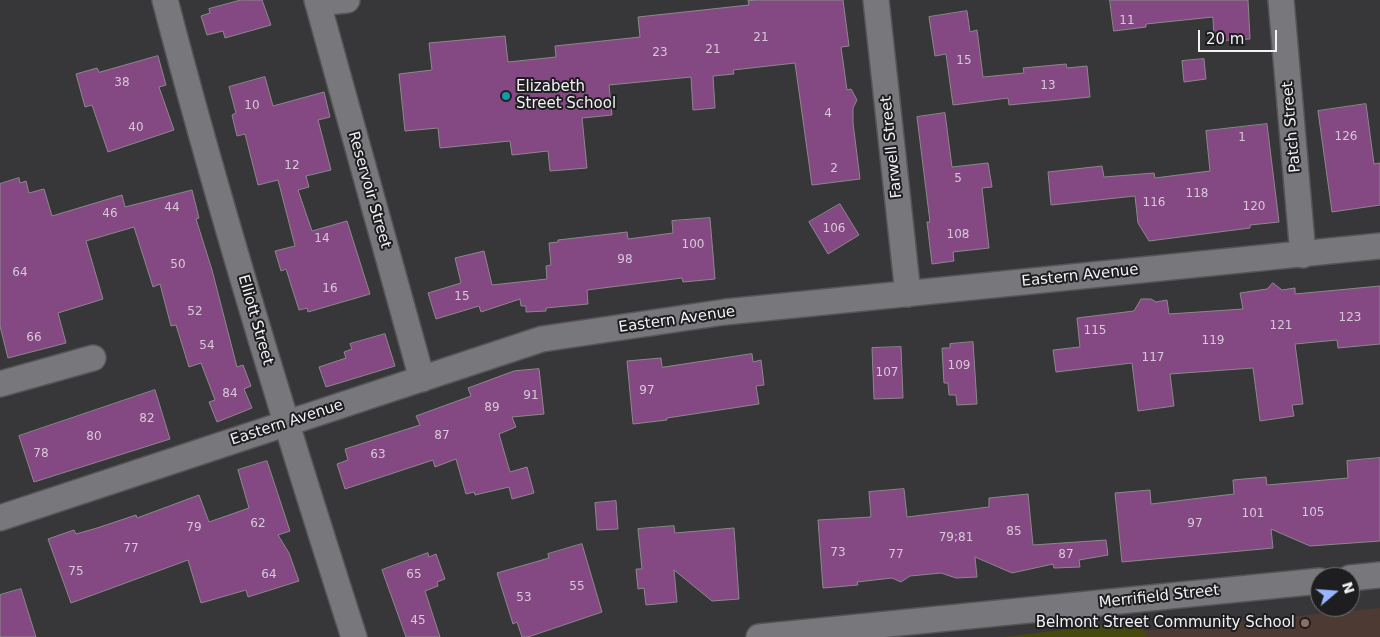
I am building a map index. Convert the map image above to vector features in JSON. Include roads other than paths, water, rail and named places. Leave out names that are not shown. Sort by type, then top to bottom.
[{"type":"street","name":"Elliott Street","points":[[166,0],[188,88],[286,424],[354,637]]},
{"type":"street","points":[[317,2],[347,0]]},
{"type":"street","name":"Farwell Street","points":[[876,0],[908,294]]},
{"type":"street","name":"Patch Street","points":[[1281,0],[1302,255]]},
{"type":"street","name":"Reservoir Street","points":[[317,2],[422,379]]},
{"type":"street","name":"Eastern Avenue","points":[[0,518],[542,340],[726,312],[1380,246]]},
{"type":"street","points":[[0,384],[93,358]]},
{"type":"street","points":[[1360,577],[1380,575]]},
{"type":"street","name":"Merrifield Street","points":[[759,637],[1310,582]]},
{"type":"place","name":"Elizabeth Street School","points":[[506,96]]},
{"type":"place","name":"Belmont Street Community School","points":[[1305,623]]}]
